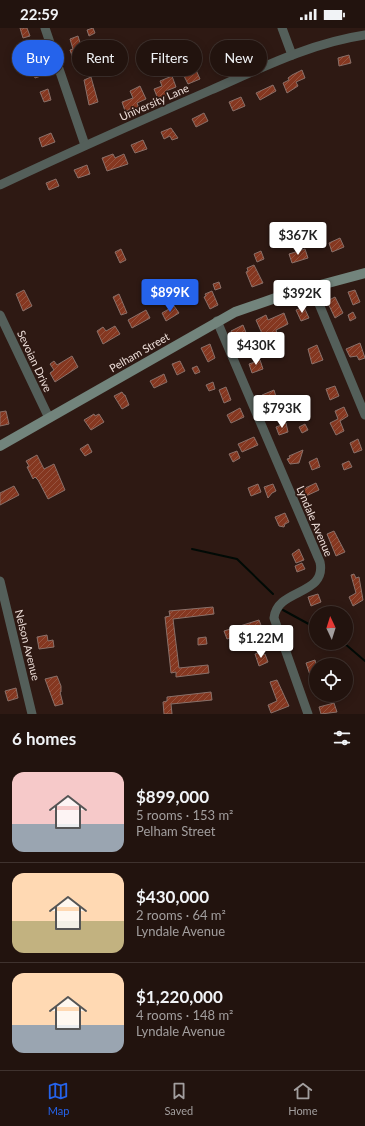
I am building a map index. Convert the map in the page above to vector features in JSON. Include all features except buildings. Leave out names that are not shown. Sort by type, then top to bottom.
[{"type":"street","points":[[45,28],[85,145]]},
{"type":"street","points":[[282,28],[292,55]]},
{"type":"street","name":"University Lane","points":[[0,185],[85,145],[292,55],[343,38],[365,35]]},
{"type":"street","name":"Pelham Street","points":[[0,446],[217,321],[253,305],[365,273]]},
{"type":"street","points":[[312,287],[365,415]]},
{"type":"street","name":"Sevoian Drive","points":[[0,315],[49,418]]},
{"type":"street","name":"Lyndale Avenue","points":[[217,321],[320,562],[320,572],[317,581],[311,587],[283,600],[276,609],[274,618],[308,714]]},
{"type":"street","name":"Nelson Avenue","points":[[0,581],[32,714]]},
{"type":"waterway","points":[[192,549],[237,559],[273,594]]},
{"type":"waterway","points":[[283,610],[309,624]]},
{"type":"waterway","points":[[352,650],[365,661]]}]
